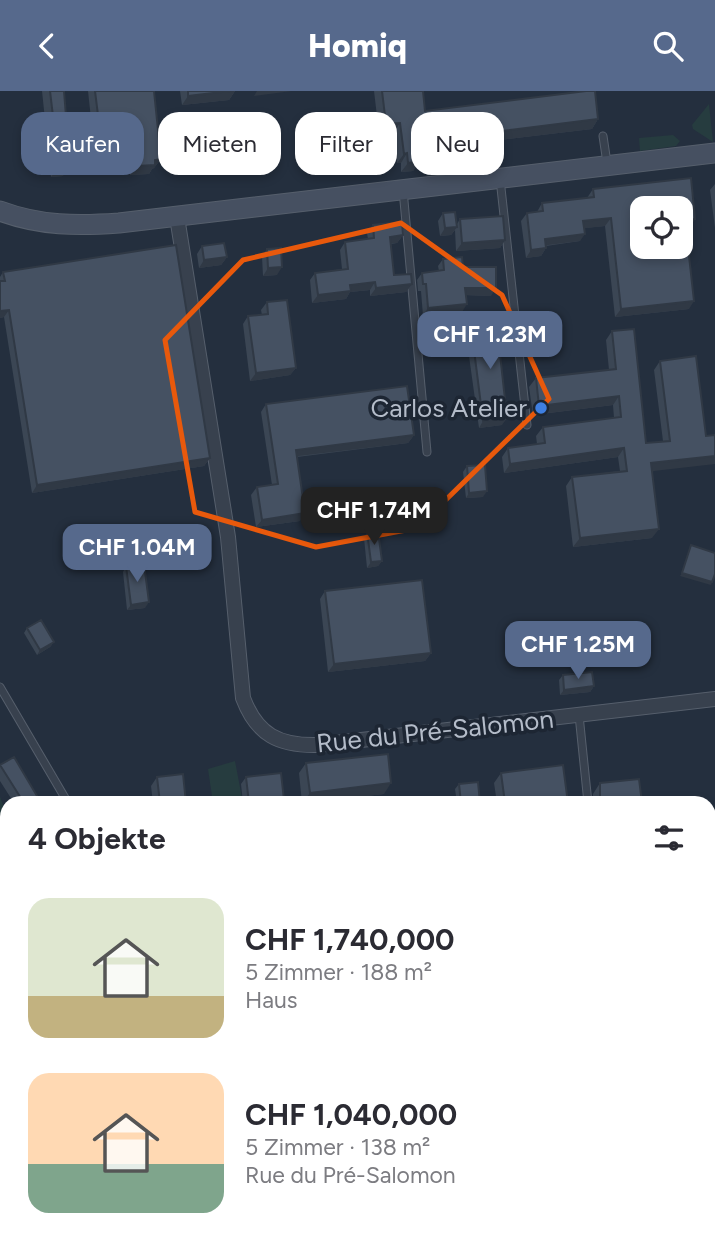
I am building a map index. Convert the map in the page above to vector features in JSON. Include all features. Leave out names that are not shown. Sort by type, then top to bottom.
[{"type":"main road","points":[[0,211],[38,222],[80,226],[715,153]]},
{"type":"street","name":"Rue du Pré-Salomon","points":[[177,216],[228,537],[243,698],[254,722],[275,738],[304,745],[715,699]]},
{"type":"lane","points":[[603,135],[607,165]]},
{"type":"lane","points":[[500,178],[527,425]]},
{"type":"lane","points":[[403,190],[428,452]]},
{"type":"lane","points":[[0,687],[64,796]]},
{"type":"lane","points":[[579,715],[587,796]]},
{"type":"highlighted area","points":[[401,223],[502,295],[549,399],[417,528],[316,547],[195,512],[165,340],[243,260]]},
{"type":"green space","points":[[709,104],[713,142],[693,129],[692,125]]},
{"type":"green space","points":[[673,135],[680,141],[676,146],[640,151],[639,138]]},
{"type":"green space","points":[[235,761],[242,796],[212,796],[208,769]]},
{"type":"building","points":[[50,91],[64,91],[66,112],[52,112]]},
{"type":"building","points":[[95,91],[154,91],[158,130],[158,160],[155,160],[155,165],[144,166],[144,112],[98,112]]},
{"type":"building","points":[[188,91],[230,91],[188,96]]},
{"type":"building","points":[[382,91],[423,91],[425,111],[595,91],[598,119],[504,131],[504,112],[411,112],[411,162],[408,163],[407,153],[404,154],[400,123],[397,123],[397,112],[385,112]]},
{"type":"building","points":[[691,178],[693,196],[630,196],[630,259],[689,259],[694,301],[621,309],[611,218],[583,221],[585,234],[545,239],[546,248],[531,250],[527,213],[543,211],[542,203],[594,197],[593,189]]},
{"type":"building","points":[[455,212],[457,227],[445,228],[443,213]]},
{"type":"building","points":[[503,216],[505,240],[462,243],[460,219]]},
{"type":"building","points":[[402,222],[403,235],[390,237],[394,275],[411,274],[412,284],[376,288],[375,282],[350,285],[351,291],[318,295],[315,273],[348,269],[345,242],[374,238],[373,225]]},
{"type":"building","points":[[224,243],[227,257],[204,260],[202,246]]},
{"type":"building","points":[[176,245],[210,458],[37,485],[9,310],[0,311],[0,281],[5,281],[3,272]]},
{"type":"building","points":[[281,248],[282,267],[268,268],[267,249]]},
{"type":"building","points":[[462,257],[463,267],[496,267],[496,288],[465,288],[467,304],[428,308],[422,273],[444,270],[443,259]]},
{"type":"building","points":[[287,300],[296,368],[256,373],[248,316],[268,314],[267,302]]},
{"type":"building","points":[[499,312],[501,332],[493,333],[493,355],[500,354],[507,418],[483,421],[473,342],[484,342],[481,314]]},
{"type":"building","points":[[634,329],[646,443],[670,441],[660,361],[696,356],[706,436],[715,435],[715,456],[651,463],[659,529],[580,538],[572,477],[627,471],[624,448],[510,464],[508,448],[545,443],[543,427],[621,417],[619,396],[539,406],[536,378],[616,369],[612,331]]},
{"type":"building","points":[[407,386],[414,435],[296,450],[305,513],[262,520],[257,487],[278,484],[266,404]]},
{"type":"building","points":[[485,465],[487,491],[469,493],[467,466]]},
{"type":"building","points":[[378,531],[382,561],[371,562],[367,532]]},
{"type":"building","points":[[691,545],[715,553],[715,574],[712,582],[682,573]]},
{"type":"building","points":[[144,564],[149,602],[131,605],[126,566]]},
{"type":"building","points":[[422,580],[431,653],[334,664],[325,591]]},
{"type":"building","points":[[41,620],[54,642],[40,650],[27,628]]},
{"type":"building","points":[[592,672],[594,686],[564,690],[563,675]]},
{"type":"building","points":[[388,754],[391,783],[310,793],[306,763]]},
{"type":"building","points":[[14,757],[37,796],[20,796],[0,765]]},
{"type":"building","points":[[563,765],[567,796],[504,796],[501,773]]},
{"type":"building","points":[[281,773],[284,796],[248,796],[246,777]]},
{"type":"building","points":[[183,774],[185,796],[159,796],[157,777]]},
{"type":"building","points":[[639,779],[641,796],[600,796],[600,783]]},
{"type":"building","points":[[478,782],[479,796],[460,796],[459,784]]},
{"type":"place","name":"Carlos Atelier","points":[[541,408]]}]
